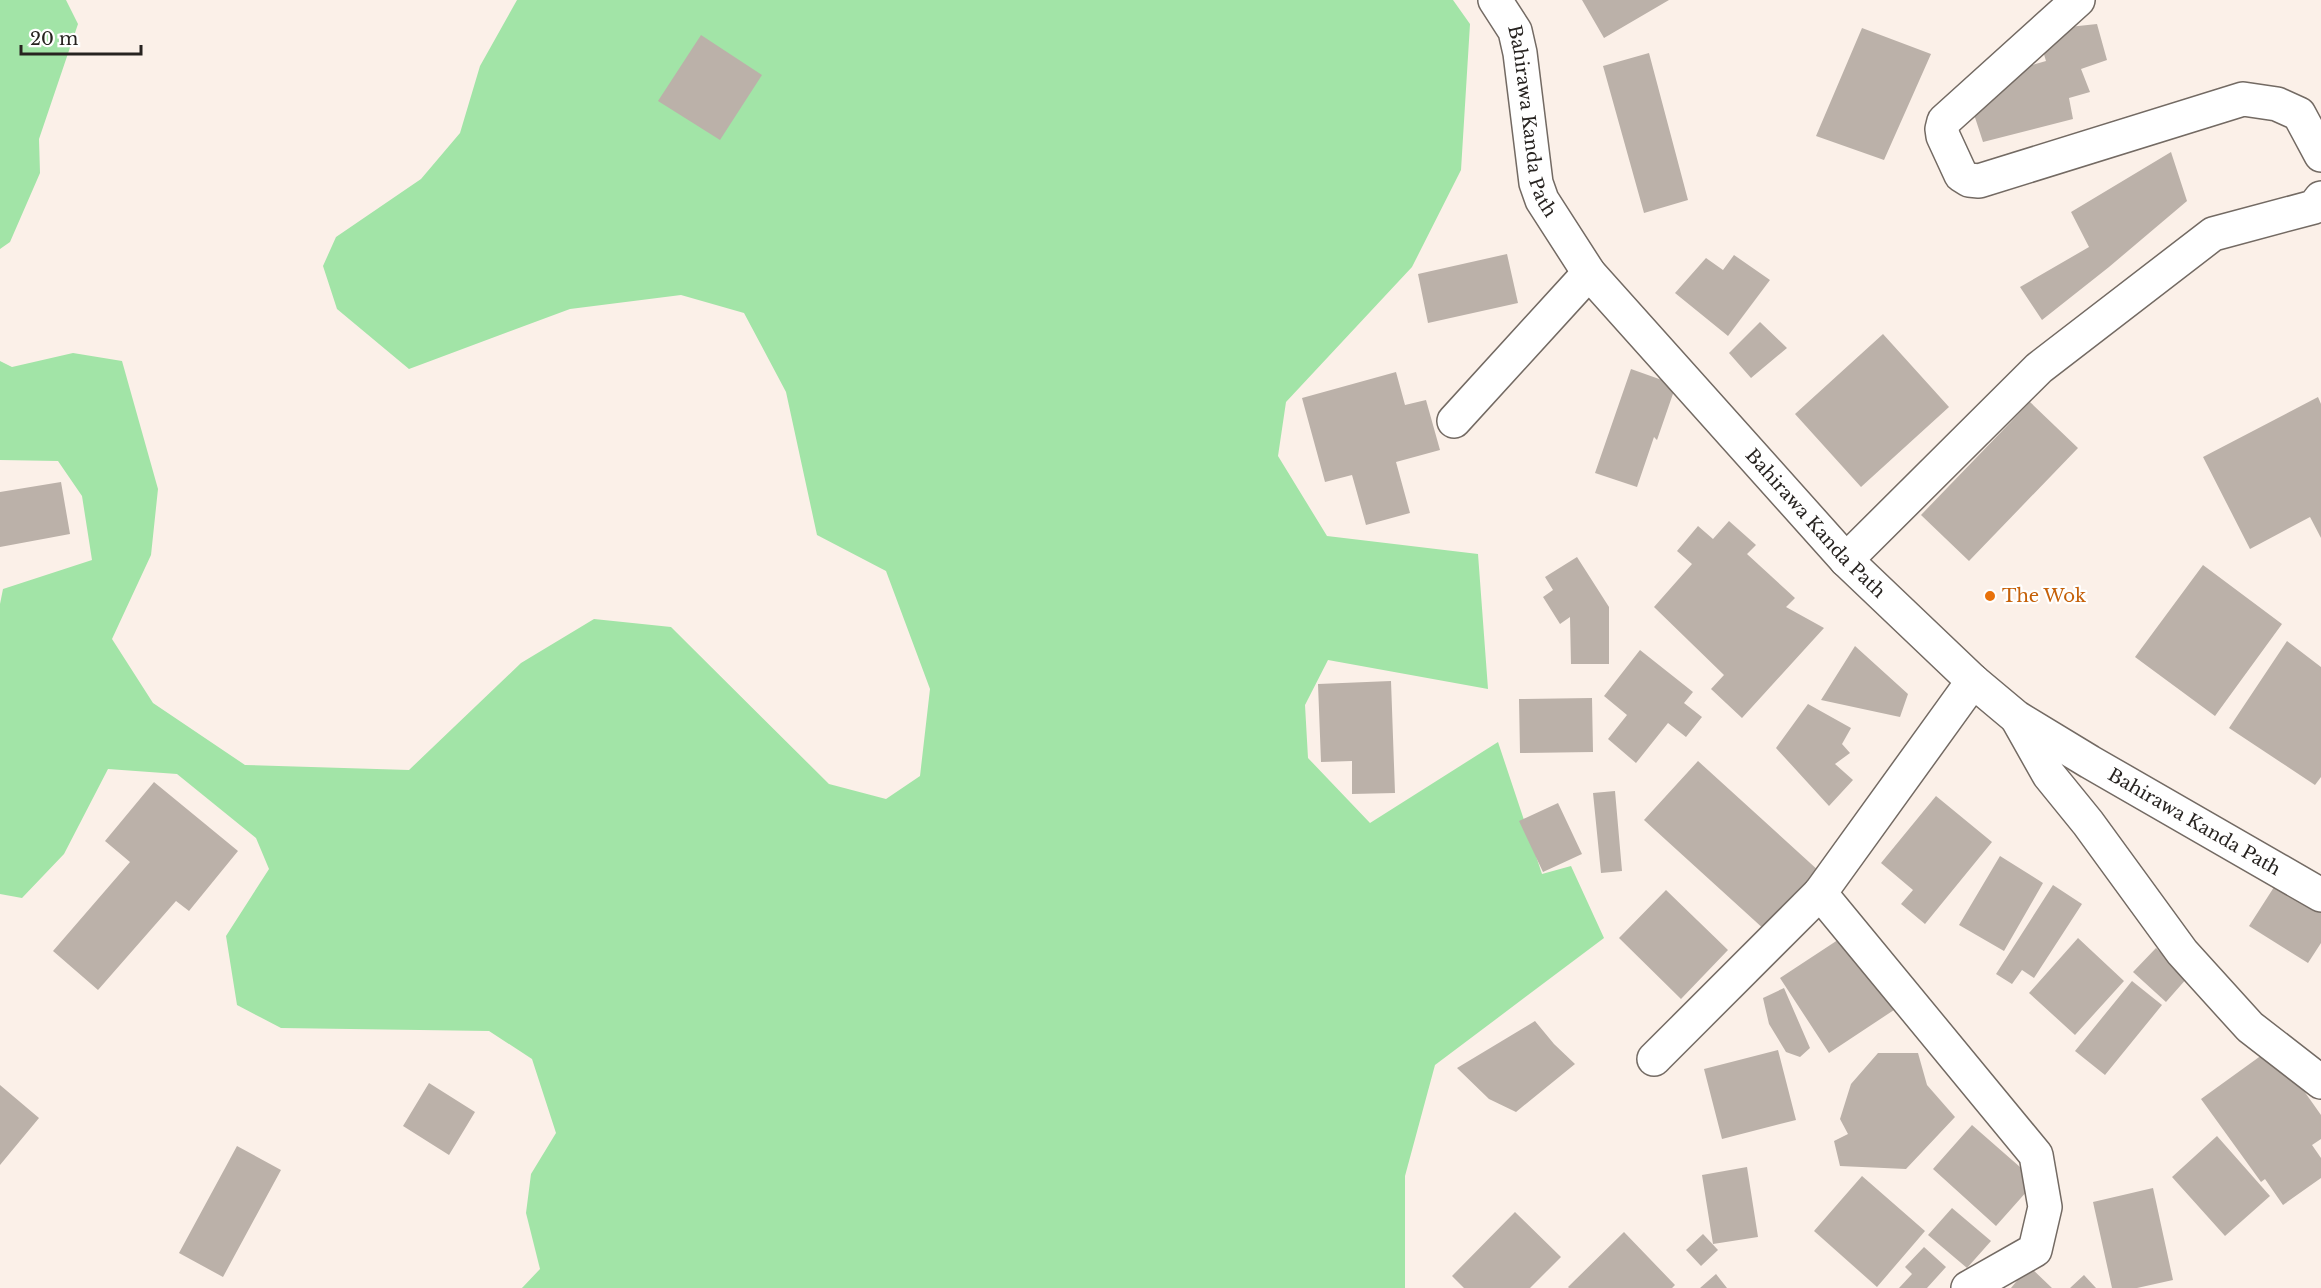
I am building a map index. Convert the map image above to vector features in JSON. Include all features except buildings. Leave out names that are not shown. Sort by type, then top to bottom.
[{"type":"street","name":"Bahirawa Kanda Path","points":[[1495,0],[1515,32],[1520,53],[1536,183],[1542,200],[1589,273],[1846,560],[1973,681],[2016,717],[2321,895]]},
{"type":"street","points":[[2078,0],[1944,121],[1943,136],[1961,175],[1969,180],[1979,181],[2243,99],[2277,104],[2299,114],[2321,155]]},
{"type":"street","points":[[1846,560],[2039,368],[2213,234],[2314,207],[2321,198]]},
{"type":"street","points":[[1454,422],[1589,273]]},
{"type":"street","points":[[1654,1059],[1820,893],[1973,681]]},
{"type":"street","points":[[2016,717],[2049,775],[2088,823],[2182,952],[2250,1027],[2321,1082]]},
{"type":"street","points":[[1820,893],[2036,1155],[2045,1206],[2035,1250],[1968,1288]]},
{"type":"green space","points":[[0,0],[66,0],[78,24],[39,139],[40,173],[10,242],[0,249]]},
{"type":"green space","points":[[517,0],[1453,0],[1470,24],[1461,170],[1412,267],[1286,402],[1278,456],[1327,536],[1478,554],[1488,689],[1328,660],[1305,705],[1308,758],[1370,823],[1498,742],[1542,874],[1571,866],[1604,938],[1435,1065],[1405,1176],[1405,1288],[522,1288],[540,1269],[526,1213],[531,1174],[556,1133],[532,1059],[489,1031],[281,1028],[237,1005],[226,936],[269,869],[256,838],[177,774],[108,769],[64,854],[22,898],[0,894],[0,604],[3,589],[92,560],[82,496],[58,461],[0,460],[0,361],[12,367],[73,353],[122,361],[158,489],[151,555],[112,639],[153,703],[245,765],[409,770],[521,663],[594,619],[671,627],[829,784],[886,799],[920,776],[930,689],[886,571],[817,535],[786,392],[744,313],[681,295],[570,309],[409,369],[337,309],[323,266],[336,237],[421,179],[460,133],[480,66]]},
{"type":"place","name":"The Wok","points":[[1990,596]]}]
